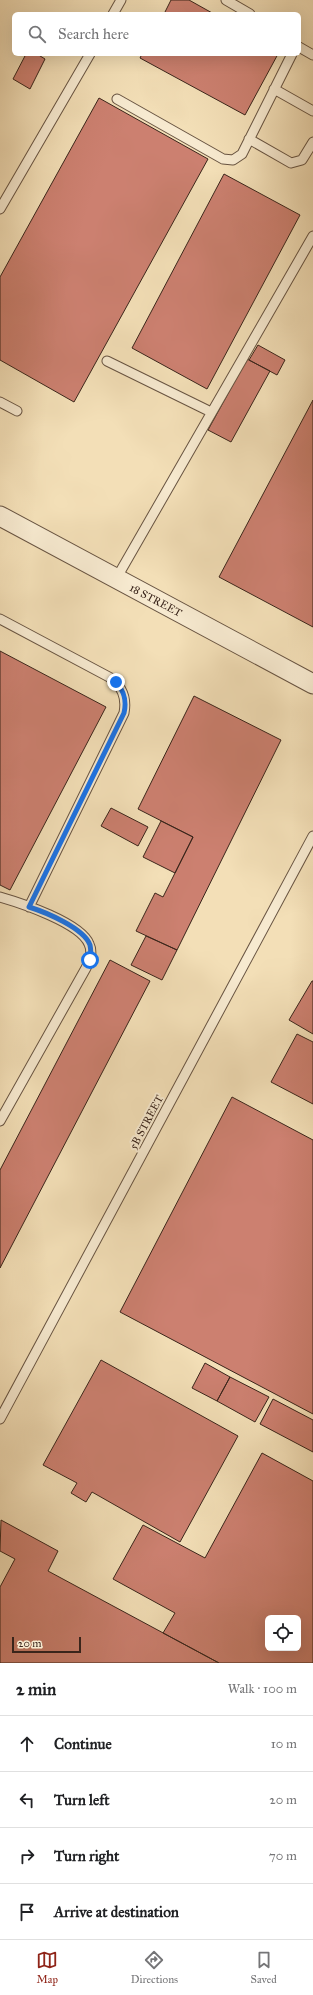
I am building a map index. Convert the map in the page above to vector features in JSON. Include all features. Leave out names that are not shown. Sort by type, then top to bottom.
[{"type":"street","name":"18 STREET","points":[[0,516],[313,684]]},
{"type":"lane","points":[[114,12],[121,0]]},
{"type":"lane","points":[[226,0],[247,12]]},
{"type":"lane","points":[[301,48],[313,55]]},
{"type":"lane","points":[[0,209],[89,56]]},
{"type":"lane","points":[[117,99],[223,159],[233,160],[238,158],[249,139],[291,56]]},
{"type":"lane","points":[[274,89],[313,111]]},
{"type":"lane","points":[[249,139],[291,163],[302,160],[313,142]]},
{"type":"lane","points":[[116,579],[313,236]]},
{"type":"lane","points":[[107,361],[211,412]]},
{"type":"lane","points":[[0,402],[17,411]]},
{"type":"lane","points":[[0,619],[109,677],[122,688],[126,705],[124,713],[29,907]]},
{"type":"lane","name":"5B STREET","points":[[0,1419],[313,836]]},
{"type":"lane","points":[[0,897],[29,907],[59,920],[79,932],[88,941],[91,952],[86,968],[0,1121]]},
{"type":"building","points":[[171,0],[189,0],[210,12],[165,12]]},
{"type":"building","points":[[25,56],[40,56],[45,59],[30,89],[13,79]]},
{"type":"building","points":[[141,56],[277,56],[245,115],[140,58]]},
{"type":"building","points":[[99,98],[208,159],[74,402],[0,360],[0,277]]},
{"type":"building","points":[[224,174],[300,215],[207,389],[132,348]]},
{"type":"building","points":[[258,345],[285,360],[277,375],[249,360]]},
{"type":"building","points":[[247,359],[270,371],[231,442],[208,430]]},
{"type":"building","points":[[313,400],[313,627],[219,577]]},
{"type":"building","points":[[0,651],[106,707],[10,890],[0,885]]},
{"type":"building","points":[[194,696],[281,740],[177,950],[136,931],[155,893],[163,897],[193,837],[138,809]]},
{"type":"building","points":[[111,808],[148,827],[138,846],[101,826]]},
{"type":"building","points":[[161,821],[193,837],[175,873],[143,857]]},
{"type":"building","points":[[146,936],[177,950],[162,980],[131,965]]},
{"type":"building","points":[[110,960],[150,981],[0,1268],[0,1170]]},
{"type":"building","points":[[313,981],[313,1034],[289,1020]]},
{"type":"building","points":[[297,1034],[313,1042],[313,1104],[271,1082]]},
{"type":"building","points":[[232,1097],[313,1140],[313,1414],[120,1312]]},
{"type":"building","points":[[101,1360],[238,1436],[180,1542],[92,1492],[86,1502],[71,1493],[77,1483],[43,1465]]},
{"type":"building","points":[[205,1363],[230,1377],[217,1401],[192,1388]]},
{"type":"building","points":[[230,1377],[269,1397],[255,1422],[217,1401]]},
{"type":"building","points":[[273,1399],[313,1420],[313,1452],[260,1424]]},
{"type":"building","points":[[262,1453],[313,1481],[313,1663],[219,1663],[163,1633],[175,1613],[113,1579],[143,1525],[205,1558]]},
{"type":"building","points":[[1,1520],[58,1551],[48,1571],[219,1663],[0,1663],[0,1587],[15,1559],[0,1551]]},
{"type":"route","points":[[90,960],[90,944],[85,937],[59,920],[29,907],[124,713],[126,705],[122,688],[116,682]]}]
